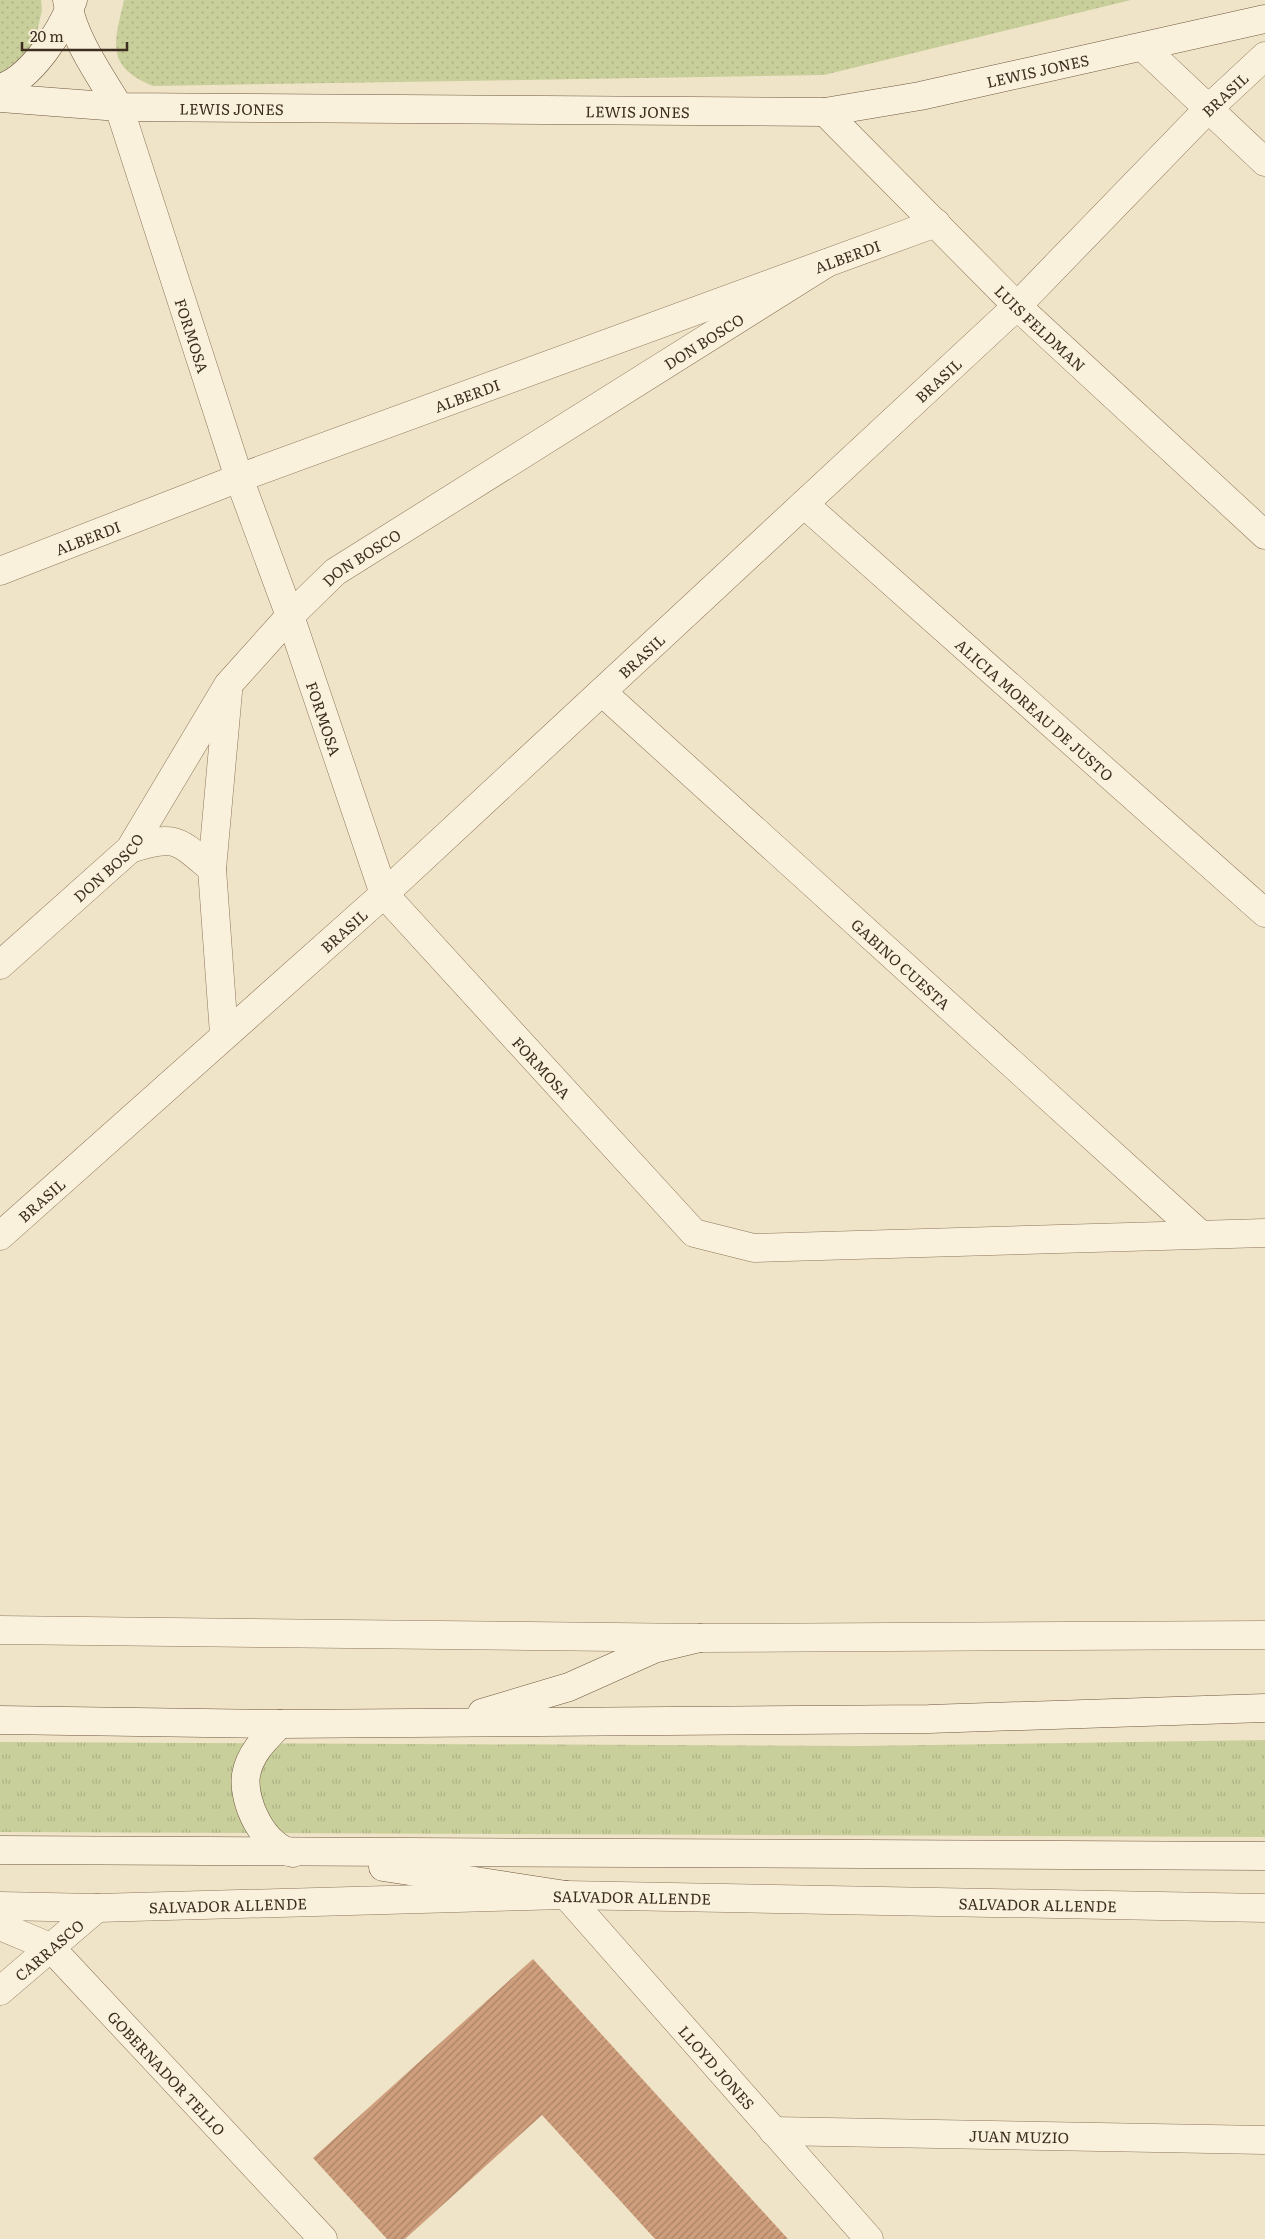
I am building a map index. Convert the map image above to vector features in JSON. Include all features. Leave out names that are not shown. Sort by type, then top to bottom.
[{"type":"street","points":[[0,88],[12,85],[40,57],[69,4]]},
{"type":"street","name":"FORMOSA","points":[[69,4],[80,38],[119,107],[240,478],[290,616],[384,894],[694,1233],[754,1248],[1200,1234]]},
{"type":"street","name":"LEWIS JONES","points":[[0,98],[119,107],[482,108],[825,112],[920,96],[1265,19]]},
{"type":"street","points":[[1143,47],[1207,110],[1265,162]]},
{"type":"street","name":"BRASIL","points":[[0,1236],[224,1034],[384,894],[1017,306],[1207,110],[1265,56]]},
{"type":"street","name":"LUIS FELDMAN","points":[[825,112],[1017,306],[1265,534]]},
{"type":"street","name":"ALBERDI","points":[[0,571],[240,478],[936,223]]},
{"type":"street","name":"DON BOSCO","points":[[0,965],[130,849],[228,685],[290,616],[335,572],[827,263]]},
{"type":"street","name":"ALICIA MOREAU DE JUSTO","points":[[804,504],[1265,913]]},
{"type":"street","points":[[224,1034],[212,869],[228,685]]},
{"type":"street","name":"GABINO CUESTA","points":[[602,692],[1200,1234]]},
{"type":"street","points":[[130,849],[159,840],[184,845],[212,869]]},
{"type":"street","points":[[1200,1234],[1265,1232]]},
{"type":"street","points":[[0,1630],[700,1638],[1265,1635]]},
{"type":"street","points":[[454,1722],[569,1686],[654,1649],[700,1638]]},
{"type":"street","points":[[0,1720],[280,1724],[929,1719],[1265,1708]]},
{"type":"street","points":[[280,1724],[258,1746],[246,1776],[249,1807],[260,1827],[264,1834],[289,1852],[566,1895]]},
{"type":"street","points":[[0,1850],[1265,1856]]},
{"type":"street","name":"SALVADOR ALLENDE","points":[[0,1906],[97,1908],[566,1895],[1265,1908]]},
{"type":"street","name":"LLOYD JONES","points":[[566,1895],[869,2239]]},
{"type":"street","name":"CARRASCO","points":[[0,1991],[97,1908]]},
{"type":"street","name":"GOBERNADOR TELLO","points":[[0,1926],[50,1947],[323,2239]]},
{"type":"street","name":"JUAN MUZIO","points":[[773,2131],[1265,2140]]},
{"type":"green space","points":[[0,0],[41,0],[42,10],[33,50],[0,73]]},
{"type":"green space","points":[[124,0],[1131,0],[824,75],[153,86],[127,70],[120,62],[116,41]]},
{"type":"green space","points":[[1265,1740],[1265,1837],[0,1832],[0,1742],[858,1746]]},
{"type":"building","points":[[533,1959],[788,2239],[655,2239],[542,2115],[405,2239],[387,2239],[313,2158]]}]
